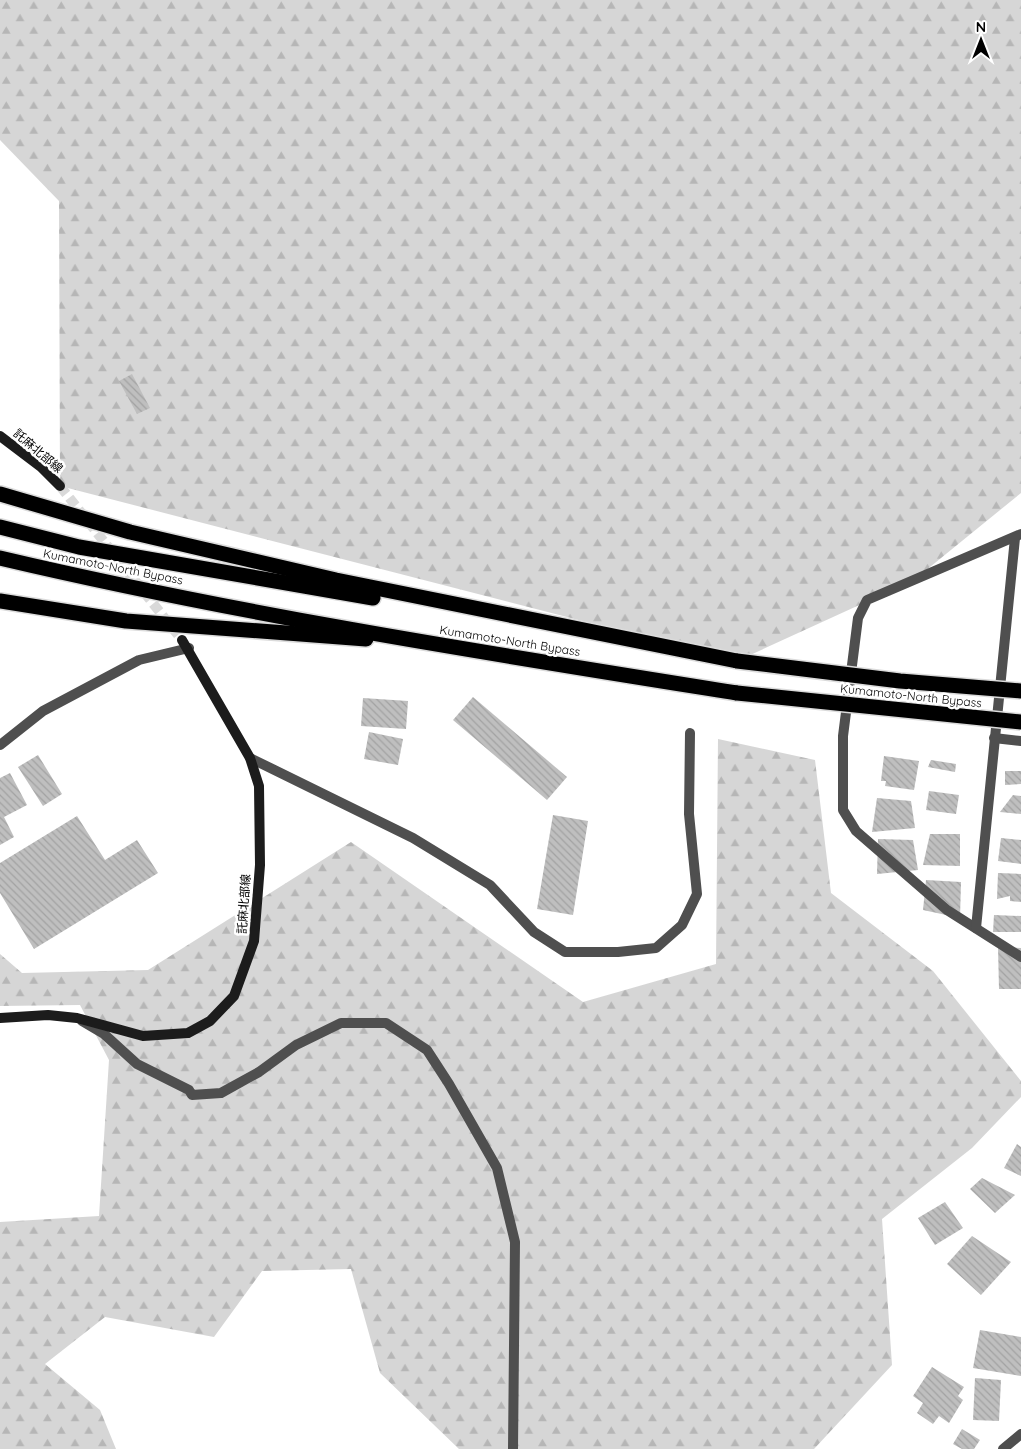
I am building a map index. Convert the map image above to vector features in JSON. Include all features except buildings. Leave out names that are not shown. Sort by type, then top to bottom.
[{"type":"highway","points":[[0,494],[130,532],[336,580],[737,661]]},
{"type":"highway","name":"Kumamoto-North Bypass","points":[[0,527],[79,547],[737,661],[900,681],[1021,691]]},
{"type":"highway","name":"Kumamoto-North Bypass","points":[[0,558],[72,575],[439,645],[737,693],[1021,722]]},
{"type":"highway","points":[[0,601],[126,621],[439,645]]},
{"type":"main road","name":"託麻北部線","points":[[0,436],[41,466],[60,486]]},
{"type":"main road","name":"託麻北部線","points":[[0,1018],[48,1015],[77,1018],[143,1036],[188,1033],[210,1021],[234,996],[254,941],[260,865],[259,786],[250,758],[185,644]]},
{"type":"street","points":[[976,928],[994,738],[1018,536],[867,600],[858,618],[843,736],[843,810],[856,831],[947,910],[1021,957]]},
{"type":"street","points":[[0,745],[43,711],[139,660],[185,644]]},
{"type":"street","points":[[250,758],[413,838],[490,885],[534,932],[565,952],[618,952],[656,948],[682,925],[697,894],[689,814],[690,733]]},
{"type":"street","points":[[994,738],[1021,742]]},
{"type":"street","points":[[77,1018],[104,1034],[137,1064],[189,1090],[192,1095],[221,1093],[259,1072],[296,1046],[341,1023],[386,1023],[426,1050],[449,1084],[497,1168],[515,1242],[513,1449]]},
{"type":"street","points":[[1003,1449],[1021,1434]]},
{"type":"green space","points":[[0,0],[1021,0],[1021,493],[914,580],[737,661],[60,486],[59,201],[0,140]]},
{"type":"green space","points":[[718,739],[815,760],[831,893],[933,971],[1021,1081],[1021,1097],[972,1148],[882,1219],[892,1365],[814,1449],[459,1449],[380,1373],[351,1269],[262,1271],[214,1337],[105,1317],[45,1364],[100,1410],[116,1449],[0,1449],[0,1222],[99,1216],[109,1060],[80,1005],[0,1006],[0,954],[22,973],[148,970],[351,842],[583,1002],[716,964]]},
{"type":"tunnel","points":[[60,486],[182,640]]}]
